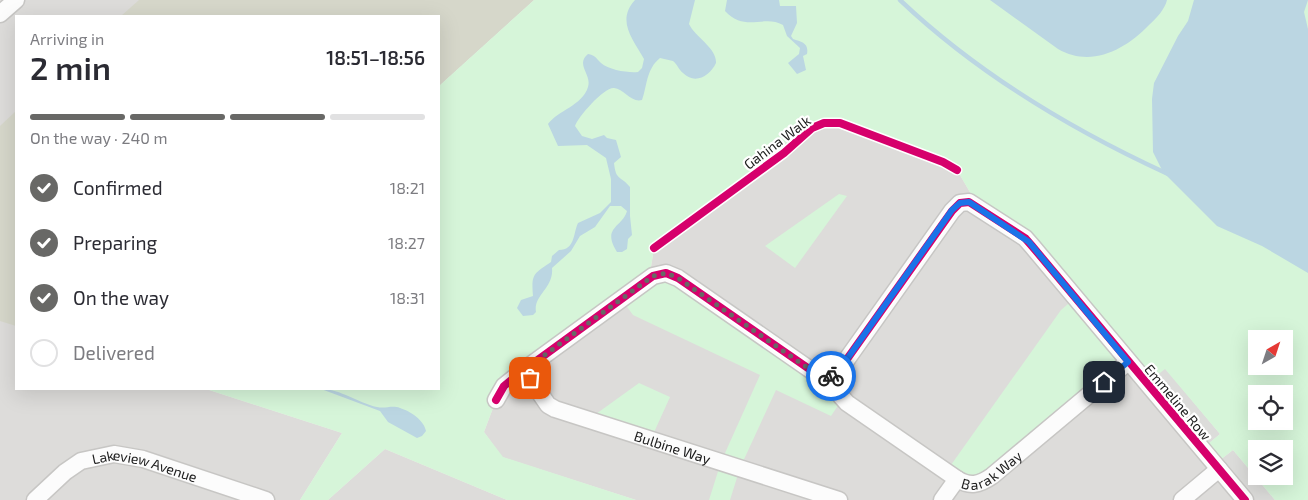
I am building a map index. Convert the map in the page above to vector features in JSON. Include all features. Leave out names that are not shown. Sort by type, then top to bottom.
[{"type":"street","points":[[0,14],[16,0]]},
{"type":"street","name":"Emmeline Row","points":[[831,376],[840,369],[952,210],[960,203],[969,202],[1029,242],[1245,500]]},
{"type":"street","points":[[496,400],[504,386],[524,370],[653,276],[666,273],[678,278],[815,373],[831,376]]},
{"type":"street","name":"Barak Way","points":[[831,376],[847,402],[957,479],[970,485],[980,483],[992,476],[1128,362]]},
{"type":"street","name":"Bulbine Way","points":[[524,370],[548,405],[555,409],[839,500]]},
{"type":"street","name":"Lakeview Avenue","points":[[35,500],[73,466],[97,456],[114,454],[143,459],[266,500]]},
{"type":"street","points":[[1182,500],[1219,469]]},
{"type":"street","points":[[942,500],[957,479]]},
{"type":"shaded area","points":[[0,0],[534,0],[440,85],[440,15],[15,15],[15,390],[209,390],[342,433],[300,500],[0,500]]},
{"type":"shaded area","points":[[139,0],[534,0],[440,85],[440,15],[122,15]]},
{"type":"shaded area","points":[[15,112],[15,326],[0,321],[0,126]]},
{"type":"shaded area","points":[[824,123],[840,123],[943,162],[957,170],[978,206],[1025,238],[1245,500],[636,500],[502,457],[484,432],[496,400],[649,280],[654,248],[784,153],[812,128]]},
{"type":"shaded area","points":[[1165,368],[1220,434],[1207,445],[1152,379]]},
{"type":"shaded area","points":[[385,449],[507,500],[328,500]]},
{"type":"shaded area","points":[[1233,450],[1248,468],[1248,485],[1262,485],[1275,500],[1254,500],[1220,460]]},
{"type":"green space","points":[[534,0],[1308,0],[1308,500],[1275,500],[1262,485],[1293,485],[1293,440],[1248,440],[1248,468],[1233,450],[1215,464],[1202,449],[1220,434],[1165,369],[1147,383],[1128,362],[986,480],[946,472],[1061,310],[1075,298],[1032,246],[978,206],[957,170],[943,162],[840,124],[824,123],[812,128],[784,153],[654,248],[649,279],[658,274],[815,373],[843,398],[831,416],[776,390],[740,468],[730,500],[709,500],[721,462],[760,375],[633,315],[622,300],[496,400],[484,432],[503,457],[636,500],[507,500],[385,449],[328,500],[300,500],[342,433],[209,390],[440,390],[440,85]]},
{"type":"green space","points":[[839,194],[847,196],[795,268],[765,246]]},
{"type":"green space","points":[[639,383],[670,397],[651,439],[589,419]]},
{"type":"water","points":[[635,0],[695,0],[689,24],[713,52],[716,63],[710,72],[697,79],[688,77],[673,61],[660,58],[655,62],[649,73],[642,100],[634,100],[618,89],[610,89],[598,97],[581,116],[575,126],[582,136],[592,139],[604,135],[607,138],[616,140],[621,157],[614,163],[616,173],[630,187],[632,235],[628,239],[627,249],[617,252],[611,237],[612,232],[627,211],[621,206],[610,206],[595,227],[580,236],[571,251],[552,268],[550,281],[538,301],[536,312],[533,315],[523,316],[517,308],[521,300],[533,296],[533,278],[537,272],[551,262],[552,256],[559,250],[571,244],[578,223],[600,213],[611,202],[611,179],[606,158],[587,145],[558,146],[548,124],[552,119],[581,99],[585,93],[589,82],[583,62],[588,54],[594,56],[604,65],[614,69],[638,72],[642,68],[644,59],[631,37],[627,23],[629,8]]},
{"type":"water","points":[[727,0],[779,0],[780,6],[796,6],[797,23],[791,36],[807,47],[807,54],[803,56],[806,70],[797,74],[788,63],[799,54],[800,48],[787,36],[783,25],[769,21],[740,21],[725,11]]},
{"type":"water","points":[[990,0],[1167,0],[1157,17],[1129,42],[1107,54],[1083,57],[1058,49]]},
{"type":"water","points":[[1194,0],[1308,0],[1304,12],[1308,29],[1308,273],[1262,246],[1217,226],[1163,172],[1153,152],[1152,99],[1154,83],[1178,36],[1188,21]]},
{"type":"water","points":[[324,390],[336,391],[377,407],[404,409],[420,420],[426,431],[417,438],[388,422],[380,411]]},
{"type":"waterway","points":[[900,0],[961,52],[1026,98],[1096,138],[1168,174]]},
{"type":"cycle path","name":"Gahina Walk","points":[[654,248],[784,153],[812,128],[824,123],[840,123],[943,162],[957,170]]},
{"type":"cycle path","points":[[496,400],[504,386],[524,370],[653,276],[666,273],[678,278],[815,373],[831,376],[840,369],[952,211],[960,203],[969,202],[1025,238],[1245,500]]},
{"type":"way so far","points":[[530,378],[524,370],[653,276],[666,273],[670,273],[678,278],[815,373],[826,377],[831,376]]},
{"type":"route","points":[[831,376],[838,372],[952,210],[960,203],[969,202],[978,206],[1029,242],[1128,362],[1104,382]]}]
